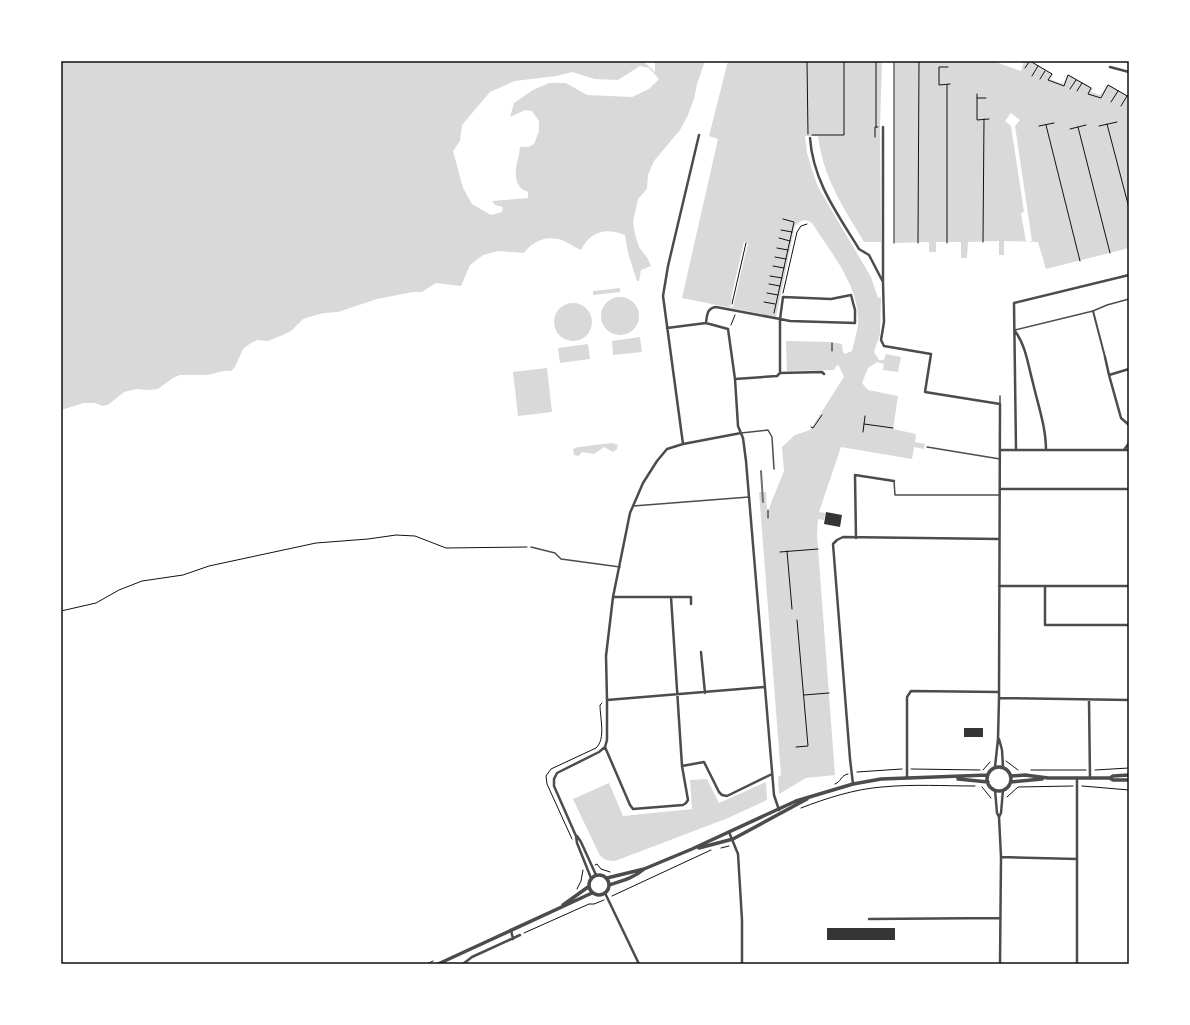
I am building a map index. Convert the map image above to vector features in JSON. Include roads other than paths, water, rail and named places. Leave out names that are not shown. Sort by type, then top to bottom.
[{"type":"street","points":[[1110,67],[1129,72]]},
{"type":"street","points":[[883,127],[884,322],[881,340],[884,346],[931,354],[925,392],[1000,404],[998,738],[995,767],[988,775],[988,782],[990,787],[995,790],[1006,789],[1011,782],[1011,776],[1008,770],[1003,767],[995,767]]},
{"type":"street","points":[[683,444],[663,296],[666,276],[699,135]]},
{"type":"street","points":[[808,136],[811,154],[822,187],[859,249],[869,255],[883,282]]},
{"type":"street","points":[[1016,449],[1014,303],[1129,275]]},
{"type":"street","points":[[706,323],[708,311],[711,307],[716,307],[736,311],[773,318],[780,319],[790,321],[855,323],[855,310],[851,294],[832,299],[783,298],[780,319],[780,373]]},
{"type":"street","points":[[1093,311],[1121,418],[1129,425]]},
{"type":"street","points":[[667,328],[706,323],[728,329],[735,379],[738,426],[741,433],[746,461],[772,774],[774,795],[779,809],[778,815]]},
{"type":"street","points":[[1015,330],[1022,341],[1037,399],[1046,436],[1046,450]]},
{"type":"street","points":[[1109,374],[1129,370]]},
{"type":"street","points":[[735,379],[777,376],[780,373],[822,372],[824,374]]},
{"type":"street","points":[[591,878],[576,836],[554,786],[554,779],[557,773],[563,769],[599,752],[605,747],[607,740],[606,656],[613,597],[630,513],[643,483],[657,461],[667,449],[683,444],[741,433]]},
{"type":"street","points":[[1124,450],[1129,443]]},
{"type":"street","points":[[1000,450],[1129,450]]},
{"type":"street","points":[[856,538],[855,475],[894,481]]},
{"type":"street","points":[[1000,489],[1129,489]]},
{"type":"street","points":[[853,784],[833,544],[840,538],[1000,539]]},
{"type":"street","points":[[999,586],[1129,586]]},
{"type":"street","points":[[1045,586],[1045,625],[1129,625]]},
{"type":"street","points":[[613,597],[691,597],[691,604]]},
{"type":"street","points":[[605,747],[633,809],[683,805],[688,800],[682,766],[670,597]]},
{"type":"street","points":[[701,652],[705,693]]},
{"type":"street","points":[[607,700],[765,687]]},
{"type":"street","points":[[907,778],[906,698],[911,691],[999,692]]},
{"type":"street","points":[[999,698],[1129,700]]},
{"type":"street","points":[[1089,700],[1090,778]]},
{"type":"street","points":[[998,738],[1002,750],[1003,767]]},
{"type":"street","points":[[682,766],[704,762],[719,792],[722,795],[727,796],[772,774]]},
{"type":"street","points":[[607,878],[644,869],[692,850],[796,801],[853,784],[907,778],[951,778],[988,775]]},
{"type":"street","points":[[1110,778],[1112,776],[1129,775]]},
{"type":"street","points":[[1011,776],[1048,778],[1110,778],[1113,780],[1129,780]]},
{"type":"street","points":[[951,778],[988,782]]},
{"type":"street","points":[[1011,782],[1048,778]]},
{"type":"street","points":[[1077,778],[1077,964]]},
{"type":"street","points":[[995,790],[997,813],[999,817],[1001,857],[1000,964]]},
{"type":"street","points":[[999,817],[1001,813],[1003,790]]},
{"type":"street","points":[[692,850],[734,842],[778,815],[815,795]]},
{"type":"street","points":[[729,832],[738,854],[742,920],[742,964]]},
{"type":"street","points":[[576,836],[580,838],[596,875]]},
{"type":"street","points":[[1001,857],[1077,859]]},
{"type":"street","points":[[609,885],[628,879],[644,869]]},
{"type":"street","points":[[596,875],[603,875],[607,878],[609,885],[608,890],[599,896],[592,893],[588,887],[588,882],[596,875]]},
{"type":"street","points":[[562,907],[588,887]]},
{"type":"street","points":[[438,964],[562,907],[574,903],[592,893]]},
{"type":"street","points":[[605,893],[639,964]]},
{"type":"street","points":[[869,919],[1000,918]]},
{"type":"street","points":[[511,930],[513,939]]},
{"type":"street","points":[[462,964],[520,935]]},
{"type":"lane","points":[[1015,330],[1093,311],[1107,305],[1129,299]]},
{"type":"lane","points":[[1000,396],[1000,404]]},
{"type":"lane","points":[[741,433],[768,430],[772,437],[774,469]]},
{"type":"lane","points":[[927,447],[1000,459]]},
{"type":"lane","points":[[894,481],[895,495],[1000,495]]},
{"type":"lane","points":[[633,506],[749,497]]},
{"type":"lane","points":[[531,547],[555,554],[561,559],[620,567]]},
{"type":"railway","points":[[761,471],[763,502]]}]
